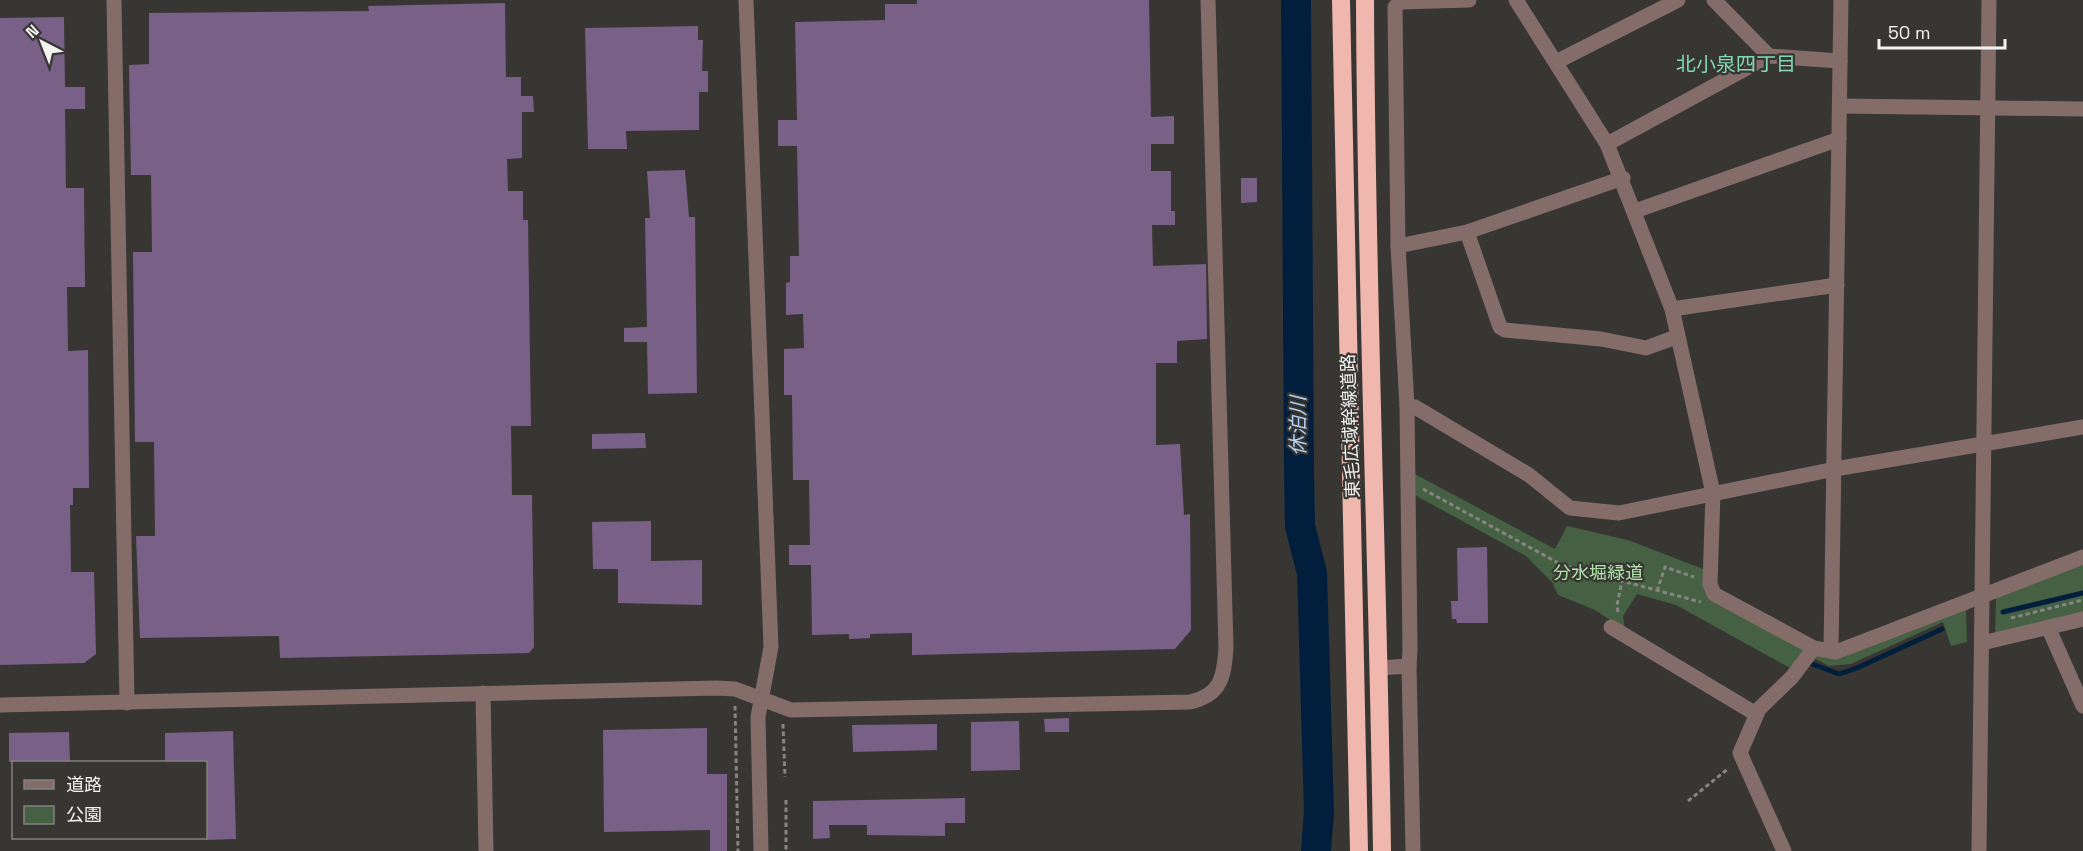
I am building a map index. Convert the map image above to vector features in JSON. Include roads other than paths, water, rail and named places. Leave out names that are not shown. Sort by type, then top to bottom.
[{"type":"highway","name":"東毛広域幹線道路","points":[[1341,0],[1359,851]]},
{"type":"highway","name":"東毛広域幹線道路","points":[[1365,0],[1369,372],[1379,668],[1382,851]]},
{"type":"street","points":[[114,0],[127,703]]},
{"type":"street","points":[[746,0],[771,647],[758,717],[761,851]]},
{"type":"street","points":[[0,705],[716,688],[735,689],[791,710],[1190,702],[1205,699],[1214,692],[1224,669],[1226,648],[1208,0]]},
{"type":"street","points":[[1413,851],[1407,406],[1398,246],[1395,7],[1401,2],[1468,0]]},
{"type":"street","points":[[1516,0],[1607,144],[1623,178],[1672,309],[1676,337],[1713,493],[1708,593],[1814,648],[1831,651],[1848,649],[2083,557]]},
{"type":"street","points":[[1556,62],[1678,0]]},
{"type":"street","points":[[1714,0],[1769,56]]},
{"type":"street","points":[[1831,651],[1841,0]]},
{"type":"street","points":[[1979,851],[1989,0]]},
{"type":"street","points":[[1607,144],[1769,56],[1840,61]]},
{"type":"street","points":[[1840,106],[2083,109]]},
{"type":"street","points":[[1635,211],[1839,139]]},
{"type":"street","points":[[1398,246],[1467,232],[1623,178]]},
{"type":"street","points":[[1467,232],[1500,327],[1505,330],[1601,339],[1636,347],[1652,347],[1676,337]]},
{"type":"street","points":[[1672,309],[1837,285]]},
{"type":"street","points":[[1407,406],[1415,407],[1479,443],[1529,476],[1570,508],[1619,513],[1834,468],[2083,427]]},
{"type":"street","points":[[1982,643],[2083,619]]},
{"type":"street","points":[[2048,627],[2083,705]]},
{"type":"street","points":[[1622,634],[1756,714]]},
{"type":"street","points":[[1784,851],[1741,756],[1756,714],[1814,648]]},
{"type":"street","points":[[1379,668],[1409,666]]},
{"type":"street","points":[[483,693],[486,851]]},
{"type":"waterway","name":"休泊川","points":[[1296,0],[1300,526],[1312,573],[1319,812],[1316,851]]},
{"type":"waterway","points":[[2003,612],[2083,593]]},
{"type":"waterway","points":[[1812,664],[1839,674],[1942,629]]},
{"type":"district","name":"北小泉四丁目","points":[[1736,64]]},
{"type":"park label","name":"分水堀緑道","points":[[1598,572]]}]
